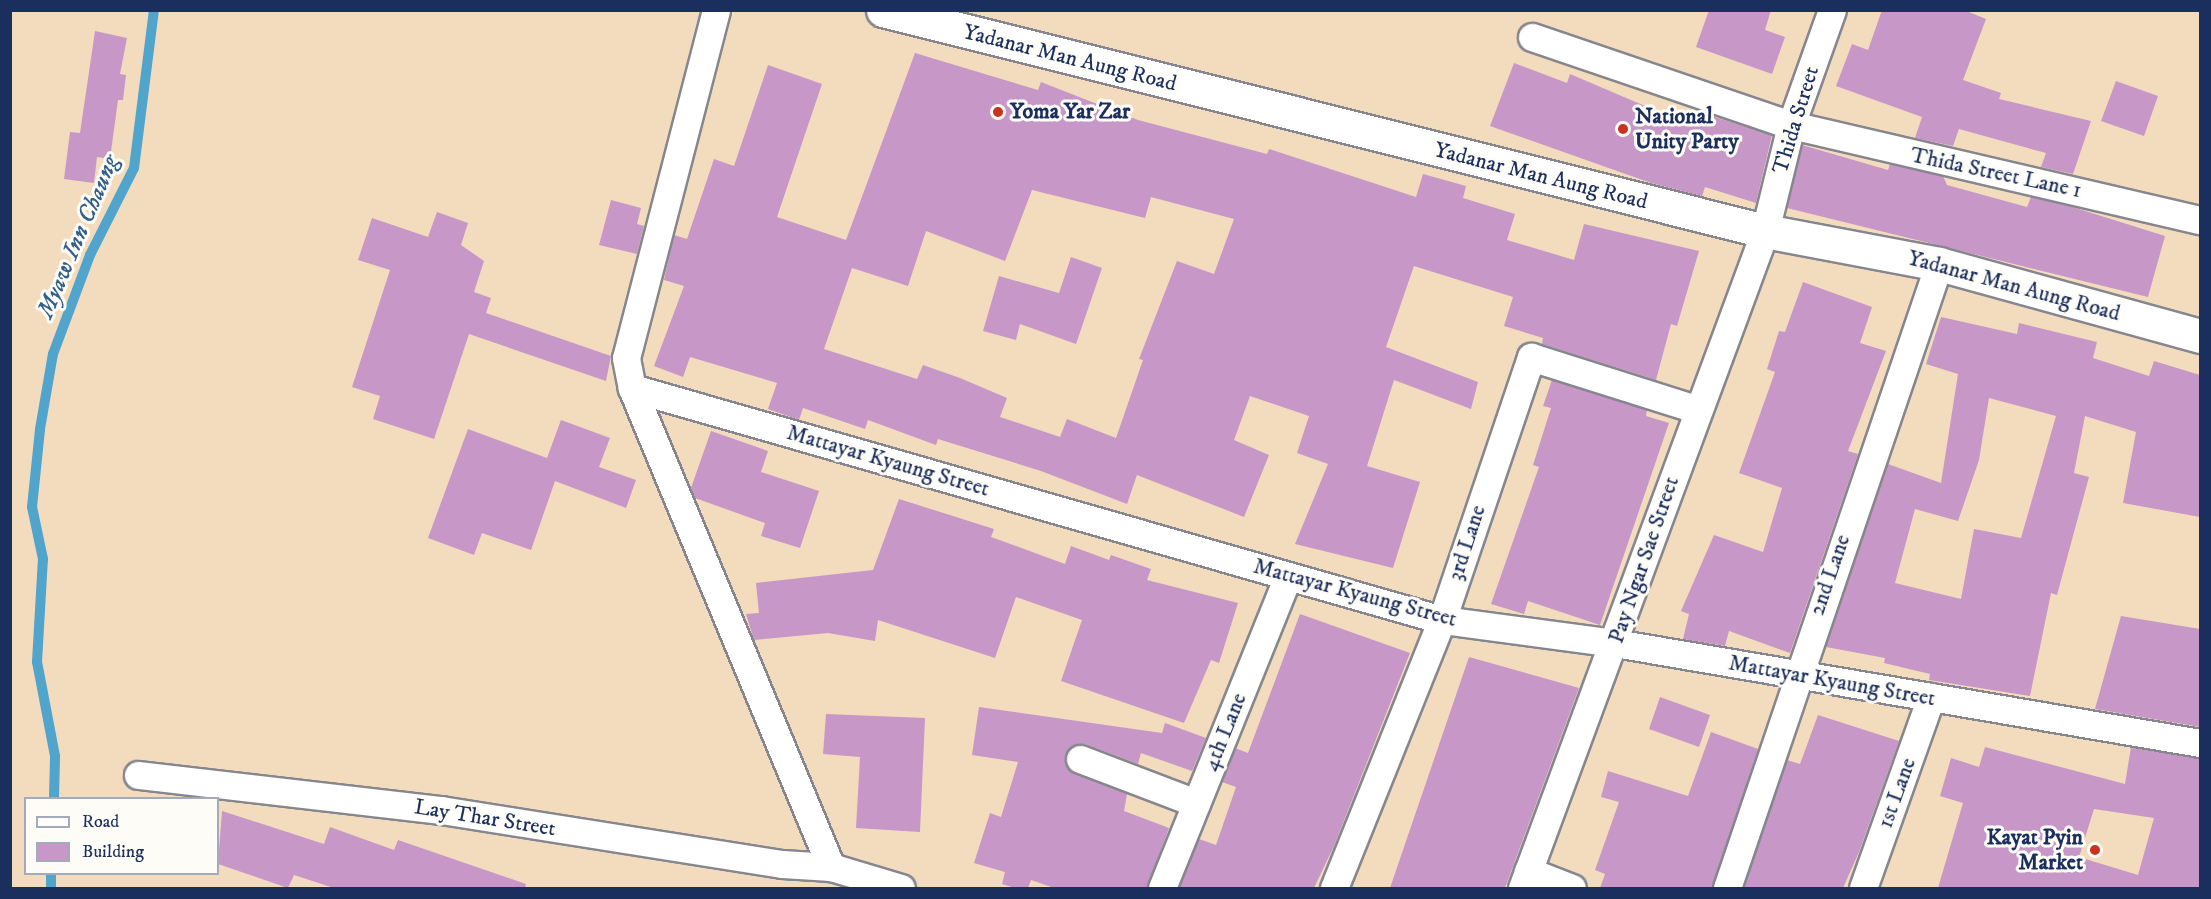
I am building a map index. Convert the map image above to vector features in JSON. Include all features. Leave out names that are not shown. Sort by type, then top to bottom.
[{"type":"street","points":[[716,10],[640,292],[626,358],[632,388],[831,867]]},
{"type":"street","name":"Yadanar Man Aung Road","points":[[883,10],[1765,231],[1938,264],[2200,336]]},
{"type":"street","name":"Thida Street","points":[[1765,231],[1791,125],[1832,10]]},
{"type":"street","name":"Thida Street Lane 1","points":[[1532,37],[1791,125],[2200,220]]},
{"type":"street","name":"Pay Ngar Sae Street","points":[[1525,880],[1615,643],[1696,409],[1765,231]]},
{"type":"street","name":"2nd Lane","points":[[1727,888],[1795,675],[1938,264]]},
{"type":"street","name":"3rd Lane","points":[[1334,888],[1442,620],[1531,357],[1696,409]]},
{"type":"street","name":"Mattayar Kyaung Street","points":[[632,388],[1442,620],[1615,643],[2200,743]]},
{"type":"street","name":"4th Lane","points":[[1162,888],[1288,576]]},
{"type":"street","name":"1st Lane","points":[[1863,888],[1931,697]]},
{"type":"street","points":[[1080,759],[1196,803]]},
{"type":"street","name":"Lay Thar Street","points":[[138,775],[441,810],[782,864],[831,867],[901,888]]},
{"type":"street","points":[[1525,880],[1572,888]]},
{"type":"building","points":[[1709,10],[1771,10],[1765,30],[1785,37],[1772,74],[1696,47]]},
{"type":"building","points":[[1882,10],[1964,10],[1986,19],[1963,80],[2001,93],[1999,99],[2091,121],[2073,174],[2041,167],[2046,153],[1959,129],[1953,146],[1915,138],[1922,117],[1836,86],[1852,44],[1868,50]]},
{"type":"building","points":[[95,31],[127,38],[120,74],[126,75],[123,100],[118,100],[110,159],[97,157],[94,183],[64,179],[70,132],[80,133]]},
{"type":"building","points":[[915,53],[1038,90],[1041,82],[1138,120],[1267,154],[1269,149],[1416,197],[1423,174],[1466,186],[1463,198],[1515,214],[1507,240],[1574,260],[1584,224],[1699,251],[1677,326],[1671,324],[1656,380],[1542,344],[1543,338],[1504,326],[1513,297],[1414,266],[1386,347],[1478,382],[1471,409],[1394,380],[1367,466],[1420,482],[1393,568],[1295,544],[1328,464],[1297,453],[1309,416],[1250,396],[1234,440],[1269,455],[1244,517],[1137,475],[1127,504],[1041,471],[938,439],[936,445],[868,420],[865,429],[803,408],[799,420],[768,409],[777,383],[690,357],[683,377],[654,366],[684,286],[664,280],[674,235],[687,239],[714,159],[734,166],[768,65],[822,84],[777,217],[846,240]],"holes":[[[1032,190],[1145,218],[1151,197],[1234,219],[1214,274],[1177,261],[1139,359],[1143,360],[1116,438],[1067,419],[1060,437],[1000,417],[1007,398],[960,378],[923,365],[917,379],[824,349],[852,268],[908,286],[926,231],[1005,261]]]},
{"type":"building","points":[[1514,63],[1567,83],[1570,74],[1692,126],[1696,111],[1772,135],[1756,203],[1705,187],[1702,196],[1651,183],[1490,126]]},
{"type":"building","points":[[2116,81],[2158,96],[2144,136],[2101,121]]},
{"type":"building","points":[[1802,145],[1888,170],[1890,164],[1943,176],[1947,185],[2027,207],[2031,197],[2063,204],[2165,236],[2148,297],[1787,208]]},
{"type":"building","points":[[611,200],[641,208],[637,224],[644,226],[637,254],[599,245]]},
{"type":"building","points":[[437,212],[468,223],[461,245],[484,261],[474,292],[491,298],[486,313],[611,356],[606,381],[469,334],[434,439],[373,419],[380,396],[352,387],[390,270],[358,260],[372,218],[428,237]]},
{"type":"building","points":[[1071,257],[1102,268],[1076,344],[1020,324],[1016,340],[983,331],[999,276],[1059,293]]},
{"type":"building","points":[[1803,282],[1872,307],[1860,343],[1886,351],[1848,451],[1858,454],[1790,653],[1729,631],[1725,646],[1683,639],[1689,614],[1681,611],[1714,535],[1763,552],[1782,488],[1739,473],[1775,372],[1767,369],[1779,331],[1785,332]]},
{"type":"building","points":[[1941,317],[2017,334],[2019,323],[2097,342],[2093,358],[2149,376],[2154,361],[2200,375],[2200,517],[2123,503],[2136,432],[2085,416],[2074,473],[2089,477],[2057,595],[2051,593],[2030,696],[1929,680],[1930,674],[1884,663],[1885,658],[1826,647],[1888,464],[1941,483],[1958,374],[1926,364]],"holes":[[[1989,398],[2056,416],[2021,538],[1974,529],[1961,599],[1895,583],[1915,509],[1958,521],[1979,460]]]},
{"type":"building","points":[[1552,380],[1647,410],[1646,416],[1669,423],[1600,625],[1528,601],[1524,614],[1491,604],[1539,467],[1533,465],[1551,408],[1543,406]]},
{"type":"building","points":[[561,420],[610,438],[599,467],[636,480],[626,508],[555,481],[531,550],[482,533],[474,555],[428,538],[468,429],[547,458]]},
{"type":"building","points":[[711,431],[768,451],[761,472],[819,491],[800,548],[761,536],[765,523],[695,498],[691,488]]},
{"type":"building","points":[[899,499],[994,529],[991,537],[1065,564],[1071,546],[1109,560],[1111,555],[1151,569],[1147,580],[1238,603],[1219,663],[1211,660],[1184,723],[1061,681],[1082,620],[1016,597],[995,658],[878,620],[875,641],[828,633],[754,640],[746,614],[759,613],[756,583],[873,570]]},
{"type":"building","points":[[1300,614],[1410,653],[1334,846],[1314,888],[1179,888],[1199,839],[1216,845],[1236,787],[1222,782],[1235,748],[1248,753]]},
{"type":"building","points":[[2121,616],[2200,629],[2200,727],[2095,709]]},
{"type":"building","points":[[1469,657],[1579,688],[1505,888],[1390,888]]},
{"type":"building","points":[[1660,697],[1710,715],[1699,747],[1649,729]]},
{"type":"building","points":[[979,707],[1162,733],[1165,723],[1206,738],[1192,771],[1141,753],[1138,764],[1085,744],[1066,753],[1065,762],[1074,773],[1127,794],[1124,811],[1169,828],[1147,888],[1054,888],[1031,880],[1028,888],[1015,888],[1002,884],[1005,872],[974,863],[990,813],[1001,817],[1018,762],[972,755]]},
{"type":"building","points":[[826,714],[925,718],[920,832],[856,828],[860,757],[823,754]]},
{"type":"building","points":[[1818,715],[1899,741],[1859,852],[1843,888],[1743,888],[1787,760],[1800,764]]},
{"type":"building","points":[[1711,732],[1758,749],[1712,888],[1600,888],[1605,874],[1595,870],[1619,802],[1601,797],[1608,771],[1688,796]]},
{"type":"building","points":[[1985,747],[2125,784],[2131,747],[2200,758],[2200,888],[1938,888],[1963,803],[1940,796],[1951,758],[1979,767]],"holes":[[[2094,809],[2154,818],[2138,875],[2079,857]]]},
{"type":"building","points":[[222,811],[324,844],[330,827],[394,850],[398,840],[526,884],[525,888],[334,888],[294,875],[288,888],[219,864]]},
{"type":"waterway","name":"Myaw Inn Chaung","points":[[54,797],[55,756],[37,662],[43,559],[32,507],[40,429],[53,354],[90,255],[134,168],[154,10]]},
{"type":"waterway","name":"Myaw Inn Chaung","points":[[51,875],[51,888]]},
{"type":"place","name":"Yoma Yar Zar","points":[[998,112]]},
{"type":"place","name":"National Unity Party","points":[[1623,129]]},
{"type":"place","name":"Kayat Pyin Market","points":[[2095,850]]}]
